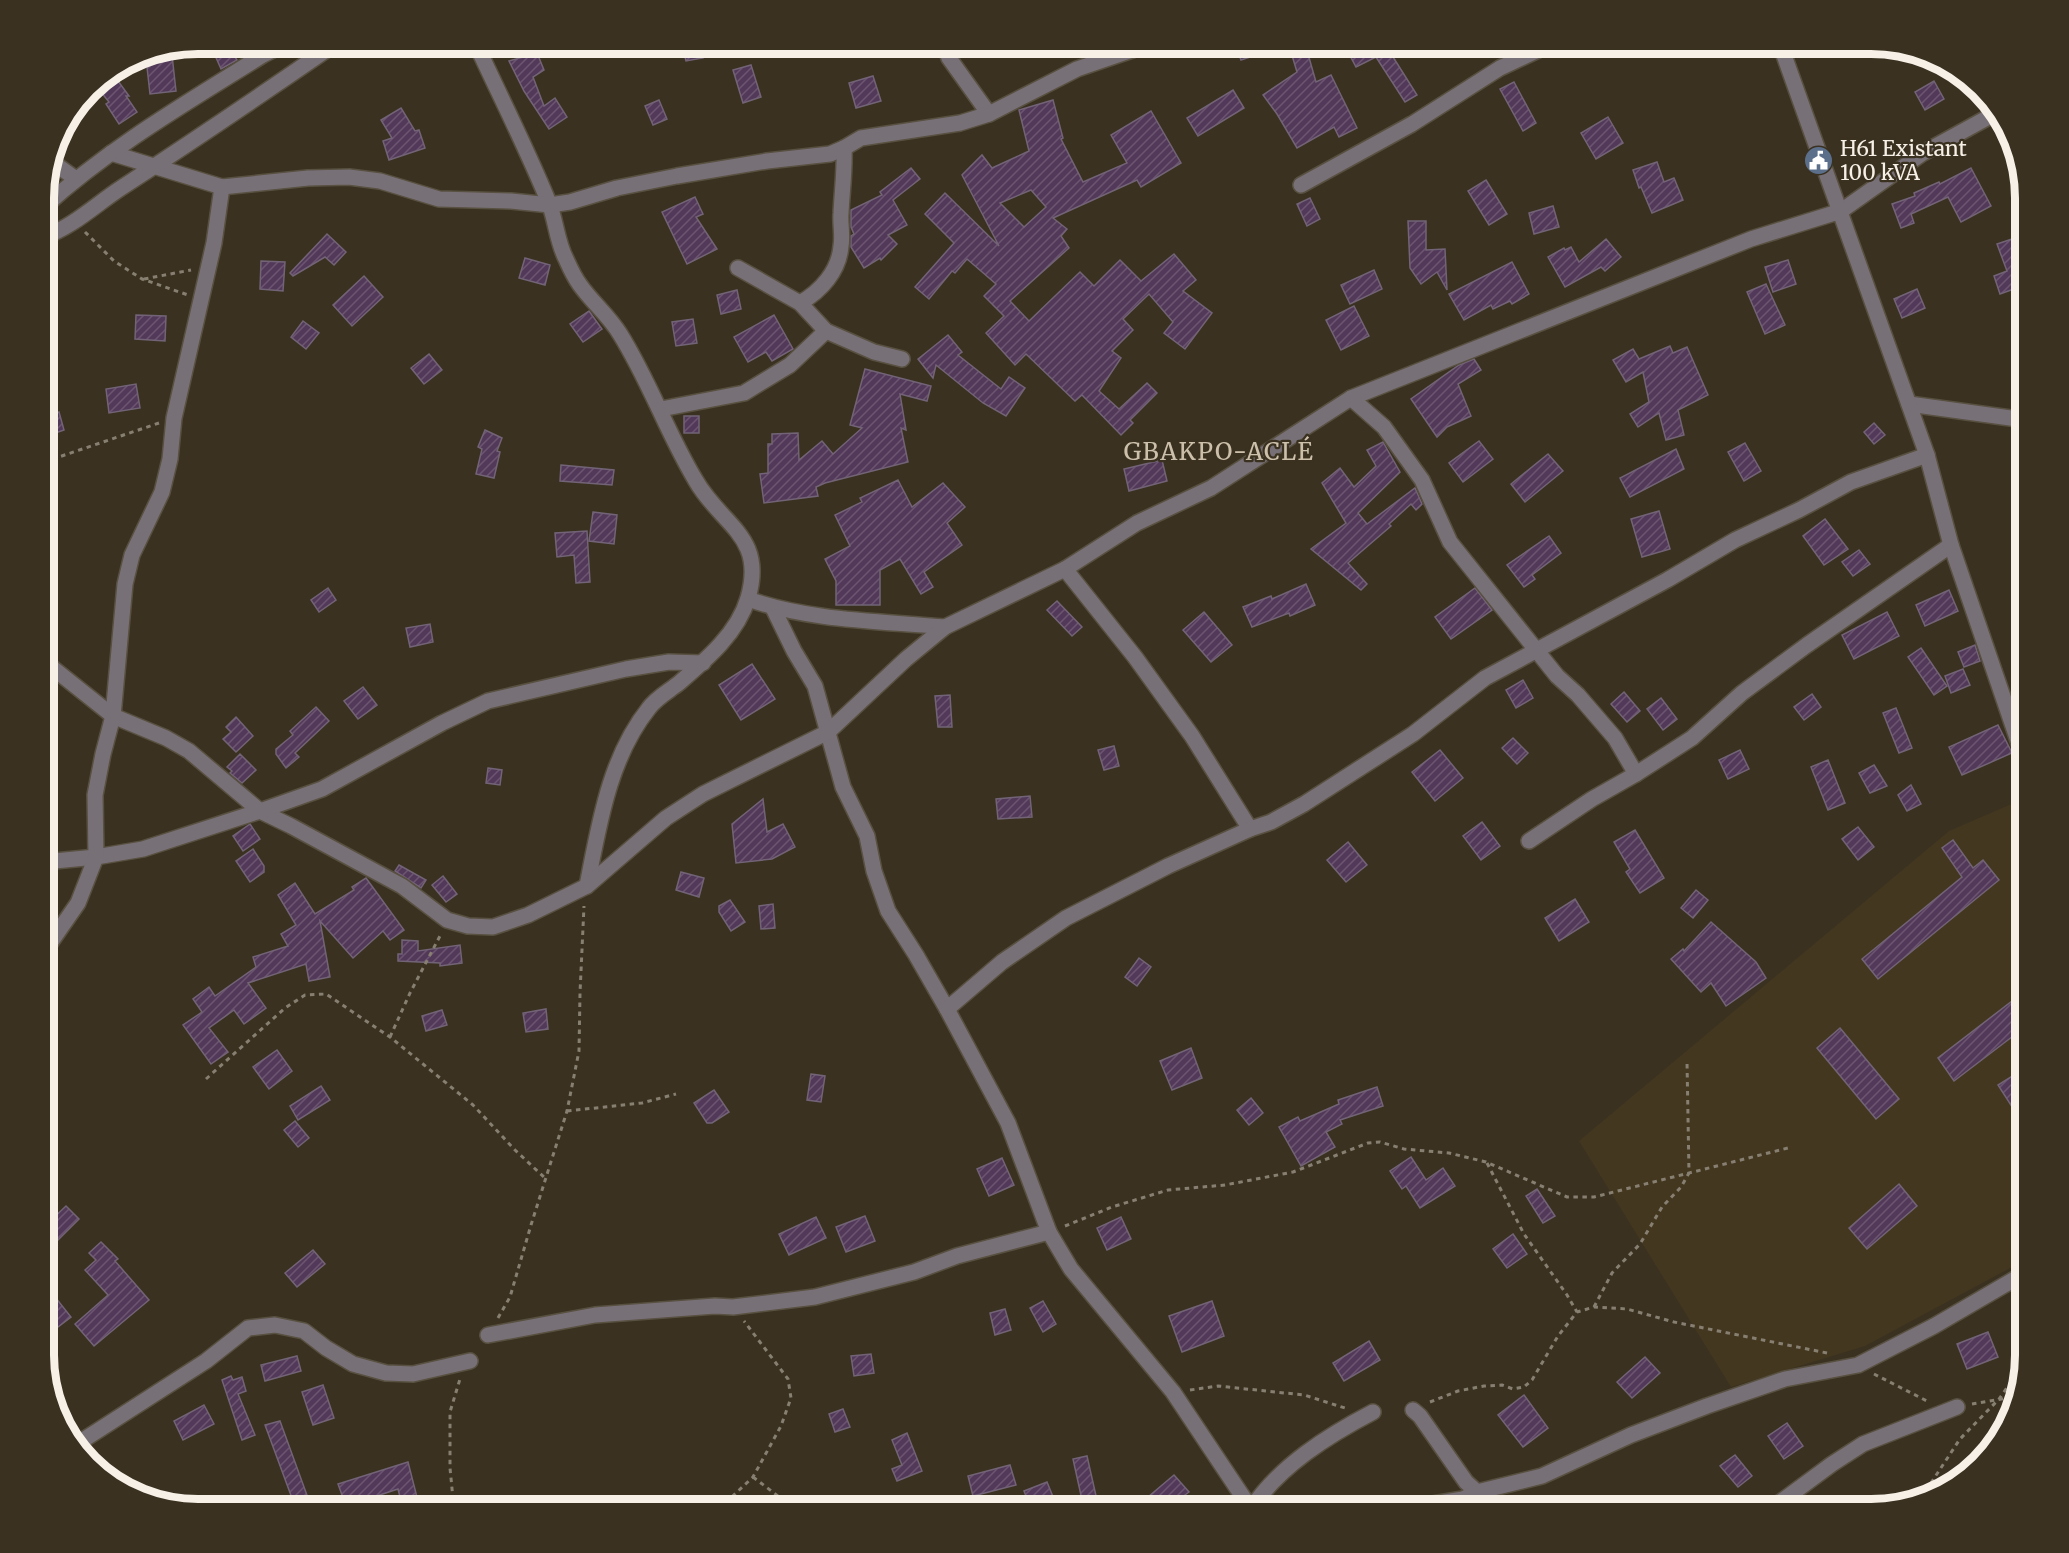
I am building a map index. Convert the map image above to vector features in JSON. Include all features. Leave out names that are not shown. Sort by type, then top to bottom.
[{"type":"street","points":[[54,198],[76,178],[111,153],[265,54]]},
{"type":"street","points":[[54,232],[76,222],[119,190],[320,54]]},
{"type":"street","points":[[481,54],[549,205],[564,256],[579,284],[618,332],[661,409],[676,447],[701,490],[728,520],[751,552],[754,572],[748,599],[737,624],[703,663],[650,707],[624,747],[603,807],[587,886]]},
{"type":"street","points":[[948,54],[989,114]]},
{"type":"street","points":[[111,153],[222,187],[308,178],[350,177],[380,181],[439,199],[511,201],[549,205],[668,178],[751,163],[830,154],[861,138],[960,123],[989,114],[1077,69],[1121,54]]},
{"type":"street","points":[[1301,185],[1413,124],[1500,68],[1530,54]]},
{"type":"street","points":[[1784,54],[1927,455],[1951,545],[2015,732]]},
{"type":"street","points":[[54,669],[113,716],[166,738],[189,751],[260,812],[291,826],[402,886],[447,920],[468,926],[493,927],[528,915],[587,886],[666,818],[703,794],[828,732],[906,659],[945,627],[1065,569],[1137,523],[1210,488],[1351,398],[1750,239],[1841,211],[1923,153],[1990,116]]},
{"type":"street","points":[[800,303],[815,294],[838,263],[842,244],[840,218],[844,148]]},
{"type":"street","points":[[58,166],[76,178]]},
{"type":"street","points":[[54,938],[78,903],[96,857],[95,795],[102,754],[113,716],[125,584],[132,555],[162,492],[170,459],[174,418],[214,243],[222,187]]},
{"type":"street","points":[[738,268],[800,303],[826,331],[874,352],[902,358]]},
{"type":"street","points":[[661,409],[744,393],[790,365],[826,331]]},
{"type":"street","points":[[1351,398],[1383,427],[1422,480],[1450,542],[1557,676],[1578,695],[1615,738],[1636,774]]},
{"type":"street","points":[[1909,404],[2015,419]]},
{"type":"street","points":[[947,1009],[1002,962],[1066,918],[1168,866],[1250,829],[1271,822],[1304,804],[1413,734],[1485,678],[1667,580],[1735,540],[1851,482],[1927,455]]},
{"type":"street","points":[[1529,841],[1592,799],[1692,738],[1742,693],[1951,545]]},
{"type":"street","points":[[1065,569],[1135,657],[1192,736],[1250,829]]},
{"type":"street","points":[[748,599],[773,608],[811,615],[945,627]]},
{"type":"street","points":[[773,608],[794,651],[815,686],[843,787],[867,836],[874,871],[888,911],[947,1009],[1008,1124],[1049,1232],[1071,1269],[1173,1392],[1244,1499]]},
{"type":"street","points":[[54,861],[143,849],[260,812],[322,789],[441,723],[488,701],[626,669],[669,662],[703,663]]},
{"type":"street","points":[[488,1335],[595,1315],[715,1306],[733,1307],[815,1297],[914,1272],[957,1256],[1049,1232]]},
{"type":"street","points":[[1458,1499],[1542,1476],[1631,1435],[1785,1379],[1858,1365],[1934,1326],[2015,1279]]},
{"type":"street","points":[[82,1440],[206,1360],[248,1328],[275,1325],[304,1331],[326,1348],[353,1364],[386,1373],[413,1374],[470,1361]]},
{"type":"street","points":[[1785,1499],[1863,1444],[1957,1407]]},
{"type":"street","points":[[1413,1410],[1420,1416],[1466,1482],[1477,1492]]},
{"type":"street","points":[[1258,1499],[1304,1456],[1346,1426],[1373,1412]]},
{"type":"path","points":[[76,222],[114,261],[142,279],[201,299]]},
{"type":"path","points":[[142,279],[208,267]]},
{"type":"path","points":[[54,459],[174,418]]},
{"type":"path","points":[[488,1335],[510,1297],[567,1111],[579,1051],[580,993],[587,886]]},
{"type":"path","points":[[390,1037],[447,920]]},
{"type":"path","points":[[206,1079],[285,1008],[304,995],[326,994],[390,1037],[473,1105],[546,1179]]},
{"type":"path","points":[[1594,1307],[1612,1273],[1640,1244],[1662,1207],[1682,1186],[1689,1173],[1687,1062]]},
{"type":"path","points":[[567,1111],[642,1103],[676,1094]]},
{"type":"path","points":[[1049,1232],[1112,1207],[1168,1190],[1225,1185],[1293,1172],[1368,1143],[1380,1142],[1404,1149],[1449,1153],[1486,1162],[1567,1197],[1593,1197],[1788,1148]]},
{"type":"path","points":[[1486,1162],[1524,1234],[1577,1312]]},
{"type":"path","points":[[730,1499],[753,1477],[781,1426],[791,1398],[788,1378],[733,1307]]},
{"type":"path","points":[[1413,1410],[1458,1390],[1502,1385],[1513,1389],[1524,1387],[1532,1380],[1558,1336],[1577,1312],[1594,1307],[1627,1309],[1674,1322],[1828,1354]]},
{"type":"path","points":[[453,1499],[450,1468],[450,1412],[460,1377],[470,1361]]},
{"type":"path","points":[[1858,1365],[1926,1400],[1957,1407],[2008,1398]]},
{"type":"path","points":[[1929,1486],[1960,1439],[1999,1399],[2011,1382],[2014,1370]]},
{"type":"path","points":[[1173,1392],[1218,1386],[1304,1395],[1360,1413],[1373,1412]]},
{"type":"path","points":[[753,1477],[782,1499]]},
{"type":"shaded area","points":[[2015,802],[2015,1265],[1865,1346],[1731,1387],[1579,1141],[1949,831]]},
{"type":"building","points":[[214,54],[233,54],[237,60],[221,69]]},
{"type":"building","points":[[537,54],[544,70],[533,77],[544,106],[555,98],[567,117],[549,129],[524,91],[509,61]]},
{"type":"building","points":[[684,54],[702,54],[703,58],[686,61]]},
{"type":"building","points":[[1239,54],[1259,54],[1241,60]]},
{"type":"building","points":[[1292,54],[1308,54],[1316,82],[1331,75],[1357,128],[1339,137],[1334,127],[1297,148],[1263,95],[1297,72]]},
{"type":"building","points":[[1349,54],[1391,54],[1417,95],[1405,102],[1376,57],[1356,67]]},
{"type":"building","points":[[172,57],[176,91],[150,94],[147,64]]},
{"type":"building","points":[[751,65],[761,97],[743,103],[733,70]]},
{"type":"building","points":[[873,76],[881,101],[856,108],[849,83]]},
{"type":"building","points":[[117,80],[137,112],[119,124],[106,104],[109,102],[101,92]]},
{"type":"building","points":[[1934,81],[1944,99],[1925,110],[1915,92]]},
{"type":"building","points":[[1514,82],[1536,123],[1523,131],[1500,89]]},
{"type":"building","points":[[1233,90],[1244,108],[1198,136],[1187,118]]},
{"type":"building","points":[[659,100],[667,119],[653,125],[645,106]]},
{"type":"building","points":[[1053,100],[1063,138],[1061,139],[1083,182],[1127,163],[1111,135],[1151,111],[1181,163],[1141,187],[1137,180],[1053,218],[1067,229],[1061,236],[1069,248],[1010,301],[1029,321],[1080,272],[1094,286],[1120,260],[1141,281],[1174,254],[1196,280],[1183,291],[1212,313],[1185,349],[1164,333],[1173,322],[1149,294],[1123,319],[1133,330],[1112,351],[1121,358],[1099,391],[1119,409],[1147,383],[1157,393],[1130,420],[1133,423],[1121,435],[1082,395],[1075,401],[1026,354],[1015,365],[986,333],[1004,316],[984,296],[996,284],[967,259],[955,273],[952,271],[929,299],[915,287],[954,243],[925,214],[945,193],[999,246],[962,175],[982,155],[992,168],[1029,151],[1019,110]],"holes":[[[1031,190],[1046,207],[1024,227],[1000,203]]]},
{"type":"building","points":[[401,108],[415,131],[419,130],[425,148],[389,160],[383,141],[392,138],[381,120]]},
{"type":"building","points":[[1608,117],[1623,143],[1596,159],[1581,133]]},
{"type":"building","points":[[1657,162],[1664,182],[1674,178],[1683,200],[1652,213],[1633,170]]},
{"type":"building","points":[[911,168],[920,179],[893,200],[907,225],[888,235],[897,244],[881,260],[880,258],[864,268],[851,247],[851,236],[854,234],[851,227],[851,210],[882,195],[880,192]]},
{"type":"building","points":[[1971,168],[1991,206],[1961,222],[1948,197],[1911,214],[1914,223],[1901,228],[1892,204],[1915,196],[1914,193],[1939,182],[1940,184]]},
{"type":"building","points":[[1486,180],[1507,214],[1489,225],[1468,191]]},
{"type":"building","points":[[695,197],[703,214],[696,217],[717,249],[687,264],[662,212]]},
{"type":"building","points":[[1310,198],[1320,219],[1307,226],[1297,204]]},
{"type":"building","points":[[1553,206],[1559,227],[1534,234],[1529,213]]},
{"type":"building","points":[[1408,221],[1426,221],[1426,250],[1445,249],[1447,290],[1437,272],[1421,284],[1410,268]]},
{"type":"building","points":[[327,234],[346,252],[334,265],[325,257],[293,276],[290,273]]},
{"type":"building","points":[[2015,238],[2015,289],[2000,294],[1994,276],[2007,271],[1997,244]]},
{"type":"building","points":[[1606,239],[1621,257],[1605,271],[1601,267],[1565,287],[1548,257],[1564,248],[1565,250],[1571,247],[1579,262]]},
{"type":"building","points":[[525,258],[550,265],[545,285],[519,278]]},
{"type":"building","points":[[1788,260],[1796,284],[1773,292],[1765,267]]},
{"type":"building","points":[[261,261],[285,262],[283,291],[260,289]]},
{"type":"building","points":[[1512,262],[1529,294],[1512,304],[1510,301],[1493,309],[1491,305],[1464,320],[1449,294]]},
{"type":"building","points":[[1374,270],[1382,289],[1350,304],[1341,285]]},
{"type":"building","points":[[364,276],[383,297],[352,326],[333,305]]},
{"type":"building","points":[[1766,284],[1785,325],[1765,334],[1747,292]]},
{"type":"building","points":[[1917,289],[1925,308],[1902,318],[1894,299]]},
{"type":"building","points":[[737,290],[741,309],[721,314],[717,295]]},
{"type":"building","points":[[1354,306],[1369,336],[1341,350],[1326,320]]},
{"type":"building","points":[[589,311],[602,329],[583,342],[570,324]]},
{"type":"building","points":[[136,315],[166,316],[165,341],[135,339]]},
{"type":"building","points":[[774,315],[793,349],[772,361],[766,352],[748,362],[734,337]]},
{"type":"building","points":[[693,319],[697,343],[676,346],[672,322]]},
{"type":"building","points":[[303,321],[319,333],[306,349],[291,337]]},
{"type":"building","points":[[948,335],[962,352],[958,355],[1001,389],[1009,377],[1025,388],[1006,416],[983,403],[936,365],[933,378],[918,359]]},
{"type":"building","points":[[1670,346],[1673,353],[1687,347],[1708,395],[1678,410],[1684,435],[1666,440],[1659,413],[1638,427],[1630,414],[1649,402],[1643,372],[1626,382],[1613,360],[1633,349],[1639,359]]},
{"type":"building","points":[[429,354],[442,370],[424,384],[411,368]]},
{"type":"building","points":[[1474,359],[1481,370],[1458,384],[1471,416],[1447,427],[1437,437],[1411,399],[1459,365]]},
{"type":"building","points":[[865,369],[931,386],[927,401],[900,394],[906,430],[901,428],[908,462],[825,483],[816,487],[818,496],[764,503],[760,474],[768,473],[768,444],[772,444],[772,434],[798,433],[799,460],[822,441],[833,454],[862,428],[850,425]]},
{"type":"building","points":[[136,384],[140,408],[109,413],[106,389]]},
{"type":"building","points":[[59,412],[64,430],[54,434],[54,414]]},
{"type":"building","points":[[684,416],[699,416],[699,433],[684,433]]},
{"type":"building","points":[[1874,423],[1885,435],[1874,444],[1864,432]]},
{"type":"building","points":[[485,430],[502,438],[497,451],[500,452],[494,478],[476,474],[482,449],[478,447]]},
{"type":"building","points":[[1479,441],[1493,459],[1463,482],[1449,463]]},
{"type":"building","points":[[1383,442],[1400,472],[1358,513],[1367,524],[1415,488],[1422,504],[1416,510],[1411,504],[1389,524],[1391,526],[1348,563],[1367,584],[1361,590],[1311,549],[1346,523],[1322,483],[1340,468],[1354,487],[1376,466],[1367,450]]},
{"type":"building","points":[[1745,443],[1761,471],[1744,481],[1728,452]]},
{"type":"building","points":[[1676,449],[1684,469],[1630,497],[1620,478]]},
{"type":"building","points":[[1548,454],[1563,471],[1525,502],[1511,484]]},
{"type":"building","points":[[1162,460],[1167,481],[1129,491],[1124,469]]},
{"type":"building","points":[[561,465],[614,470],[612,485],[560,481]]},
{"type":"building","points":[[898,480],[912,507],[943,483],[965,507],[947,523],[962,545],[924,572],[933,587],[921,594],[900,559],[880,570],[880,605],[836,605],[836,581],[825,559],[850,546],[835,515],[862,502],[860,498]]},
{"type":"building","points":[[1659,511],[1670,549],[1642,557],[1631,519]]},
{"type":"building","points":[[593,512],[617,515],[614,544],[589,541]]},
{"type":"building","points":[[1825,519],[1848,549],[1824,565],[1803,536]]},
{"type":"building","points":[[587,531],[590,582],[576,583],[574,555],[557,557],[555,533]]},
{"type":"building","points":[[1549,536],[1561,553],[1532,575],[1535,579],[1524,587],[1507,565]]},
{"type":"building","points":[[1859,550],[1870,564],[1853,576],[1842,562]]},
{"type":"building","points":[[1306,584],[1315,605],[1290,616],[1289,613],[1252,627],[1243,607],[1271,596],[1272,599]]},
{"type":"building","points":[[328,588],[336,600],[319,612],[311,600]]},
{"type":"building","points":[[1475,588],[1492,610],[1451,639],[1435,617]]},
{"type":"building","points":[[1949,590],[1958,611],[1925,626],[1916,605]]},
{"type":"building","points":[[1057,601],[1082,627],[1072,636],[1047,610]]},
{"type":"building","points":[[1204,612],[1232,645],[1211,662],[1183,630]]},
{"type":"building","points":[[1887,612],[1899,636],[1854,659],[1842,635]]},
{"type":"building","points":[[430,624],[433,642],[410,647],[406,628]]},
{"type":"building","points":[[1975,645],[1980,661],[1964,667],[1958,652]]},
{"type":"building","points":[[1921,648],[1947,686],[1934,695],[1908,657]]},
{"type":"building","points":[[752,664],[775,699],[741,720],[719,685]]},
{"type":"building","points":[[1963,669],[1970,685],[1951,693],[1945,676]]},
{"type":"building","points":[[1523,680],[1533,698],[1516,708],[1506,690]]},
{"type":"building","points":[[363,687],[377,705],[358,719],[344,701]]},
{"type":"building","points":[[1624,692],[1640,711],[1627,722],[1611,704]]},
{"type":"building","points":[[1812,694],[1821,707],[1804,720],[1794,707]]},
{"type":"building","points":[[950,695],[952,727],[938,727],[935,696]]},
{"type":"building","points":[[1661,698],[1677,719],[1663,730],[1647,709]]},
{"type":"building","points":[[316,707],[329,721],[295,753],[299,757],[286,768],[276,754],[276,749],[293,735],[290,731]]},
{"type":"building","points":[[1896,708],[1912,748],[1899,753],[1883,713]]},
{"type":"building","points":[[236,717],[253,736],[236,752],[223,739],[231,732],[226,727]]},
{"type":"building","points":[[1998,725],[2012,753],[1962,775],[1949,747]]},
{"type":"building","points":[[1513,738],[1528,753],[1517,764],[1502,748]]},
{"type":"building","points":[[1114,746],[1119,766],[1104,770],[1098,750]]},
{"type":"building","points":[[1440,750],[1463,778],[1435,801],[1412,772]]},
{"type":"building","points":[[1740,750],[1749,769],[1728,779],[1719,760]]},
{"type":"building","points":[[240,754],[256,770],[242,783],[230,773],[232,771],[227,767]]},
{"type":"building","points":[[1828,760],[1845,803],[1828,810],[1811,767]]},
{"type":"building","points":[[1874,765],[1887,786],[1870,793],[1859,773]]},
{"type":"building","points":[[488,768],[502,770],[500,785],[486,783]]},
{"type":"building","points":[[1911,785],[1921,804],[1907,811],[1898,795]]},
{"type":"building","points":[[1030,796],[1032,817],[998,819],[996,799]]},
{"type":"building","points":[[763,799],[767,832],[783,824],[795,847],[772,859],[736,863],[732,824]]},
{"type":"building","points":[[1482,822],[1500,846],[1481,860],[1463,836]]},
{"type":"building","points":[[250,824],[260,839],[243,851],[233,836]]},
{"type":"building","points":[[1858,827],[1874,847],[1858,860],[1842,839]]},
{"type":"building","points":[[1635,830],[1664,878],[1640,893],[1626,872],[1630,869],[1614,842]]},
{"type":"building","points":[[1953,840],[1973,868],[1983,860],[1999,880],[1878,979],[1862,959],[1962,877],[1942,848]]},
{"type":"building","points":[[1348,842],[1367,865],[1346,882],[1327,860]]},
{"type":"building","points":[[253,849],[264,866],[264,872],[250,882],[236,861]]},
{"type":"building","points":[[399,865],[426,880],[421,888],[395,871]]},
{"type":"building","points":[[681,872],[704,878],[699,897],[676,890]]},
{"type":"building","points":[[443,876],[457,894],[446,902],[432,885]]},
{"type":"building","points":[[366,878],[404,930],[390,940],[383,931],[353,958],[320,921],[330,977],[309,981],[306,964],[248,983],[266,1008],[244,1024],[234,1010],[209,1028],[228,1052],[211,1064],[183,1025],[202,1012],[193,999],[209,987],[215,996],[256,967],[253,957],[288,946],[281,934],[296,925],[278,895],[295,883],[315,914],[354,890],[352,887]]},
{"type":"building","points":[[1696,890],[1708,900],[1693,918],[1681,908]]},
{"type":"building","points":[[1575,899],[1589,922],[1559,941],[1545,918]]},
{"type":"building","points":[[730,900],[745,922],[731,931],[719,912],[719,906]]},
{"type":"building","points":[[773,904],[775,928],[761,929],[759,906]]},
{"type":"building","points":[[1711,922],[1756,962],[1766,978],[1726,1006],[1711,983],[1701,992],[1671,959],[1683,949],[1684,951]]},
{"type":"building","points":[[402,940],[418,941],[418,951],[460,945],[462,963],[440,966],[440,963],[398,961],[398,954],[402,954]]},
{"type":"building","points":[[1139,958],[1151,967],[1137,986],[1125,977]]},
{"type":"building","points":[[2015,999],[2015,1035],[1954,1081],[1938,1058]]},
{"type":"building","points":[[546,1009],[548,1029],[526,1032],[523,1013]]},
{"type":"building","points":[[442,1010],[447,1025],[426,1031],[422,1016]]},
{"type":"building","points":[[1840,1028],[1899,1099],[1876,1119],[1817,1048]]},
{"type":"building","points":[[1191,1048],[1202,1078],[1172,1090],[1160,1061]]},
{"type":"building","points":[[277,1050],[292,1071],[269,1089],[253,1067]]},
{"type":"building","points":[[811,1074],[825,1076],[821,1102],[807,1100]]},
{"type":"building","points":[[2015,1074],[2015,1111],[1998,1085]]},
{"type":"building","points":[[321,1086],[330,1100],[298,1120],[290,1106]]},
{"type":"building","points":[[1377,1087],[1383,1106],[1340,1120],[1342,1124],[1326,1132],[1335,1147],[1301,1166],[1279,1127],[1298,1117],[1300,1121],[1339,1104],[1338,1100]]},
{"type":"building","points":[[714,1090],[729,1112],[712,1123],[707,1123],[694,1103]]},
{"type":"building","points":[[1251,1098],[1263,1113],[1249,1125],[1237,1110]]},
{"type":"building","points":[[295,1121],[309,1138],[298,1147],[284,1130]]},
{"type":"building","points":[[1411,1157],[1426,1180],[1443,1168],[1455,1186],[1420,1208],[1406,1186],[1402,1189],[1390,1171]]},
{"type":"building","points":[[1002,1158],[1014,1185],[989,1196],[977,1169]]},
{"type":"building","points":[[1899,1184],[1917,1206],[1867,1249],[1849,1228]]},
{"type":"building","points":[[1537,1189],[1555,1216],[1543,1223],[1526,1196]]},
{"type":"building","points":[[66,1206],[79,1219],[55,1243],[54,1242],[54,1217]]},
{"type":"building","points":[[865,1216],[875,1241],[846,1252],[836,1227]]},
{"type":"building","points":[[816,1217],[826,1238],[789,1255],[779,1234]]},
{"type":"building","points":[[1121,1217],[1131,1239],[1107,1250],[1097,1228]]},
{"type":"building","points":[[1513,1234],[1527,1254],[1507,1268],[1493,1249]]},
{"type":"building","points":[[101,1242],[118,1259],[115,1261],[149,1300],[94,1346],[75,1324],[108,1295],[85,1270],[96,1260],[89,1253]]},
{"type":"building","points":[[313,1250],[325,1264],[297,1287],[285,1273]]},
{"type":"building","points":[[54,1296],[71,1317],[58,1327],[54,1322]]},
{"type":"building","points":[[1043,1301],[1056,1324],[1043,1332],[1030,1308]]},
{"type":"building","points":[[1212,1301],[1224,1336],[1182,1352],[1169,1316]]},
{"type":"building","points":[[1005,1309],[1011,1330],[995,1335],[990,1313]]},
{"type":"building","points":[[1988,1332],[1998,1357],[1967,1369],[1957,1344]]},
{"type":"building","points":[[1369,1341],[1380,1360],[1344,1381],[1333,1363]]},
{"type":"building","points":[[871,1354],[874,1373],[854,1376],[851,1356]]},
{"type":"building","points":[[297,1356],[301,1371],[265,1381],[261,1365]]},
{"type":"building","points":[[1645,1357],[1660,1373],[1632,1398],[1617,1382]]},
{"type":"building","points":[[231,1376],[233,1380],[242,1377],[246,1391],[238,1394],[255,1435],[242,1440],[222,1380]]},
{"type":"building","points":[[323,1385],[334,1418],[313,1425],[302,1392]]},
{"type":"building","points":[[1524,1395],[1548,1428],[1523,1447],[1498,1415]]},
{"type":"building","points":[[204,1405],[214,1424],[183,1440],[174,1421]]},
{"type":"building","points":[[843,1409],[850,1427],[835,1432],[829,1414]]},
{"type":"building","points":[[280,1421],[308,1499],[292,1499],[265,1425]]},
{"type":"building","points":[[1787,1423],[1803,1446],[1784,1459],[1768,1436]]},
{"type":"building","points":[[907,1433],[922,1471],[897,1481],[892,1469],[902,1465],[892,1440]]},
{"type":"building","points":[[1735,1455],[1752,1476],[1738,1487],[1720,1466]]},
{"type":"building","points":[[1087,1456],[1097,1499],[1082,1499],[1073,1459]]},
{"type":"building","points":[[408,1462],[417,1499],[400,1499],[398,1489],[367,1499],[343,1499],[338,1484]]},
{"type":"building","points":[[1010,1465],[1016,1485],[973,1496],[968,1476]]},
{"type":"building","points":[[1174,1475],[1189,1492],[1180,1499],[1150,1499],[1148,1497]]},
{"type":"building","points":[[1047,1482],[1054,1499],[1027,1499],[1024,1491]]},
{"type":"place","name":"H61 Existant 100 kVA","points":[[1819,161]]},
{"type":"district","name":"GBAKPO-ACLÉ","points":[[1219,452]]}]
